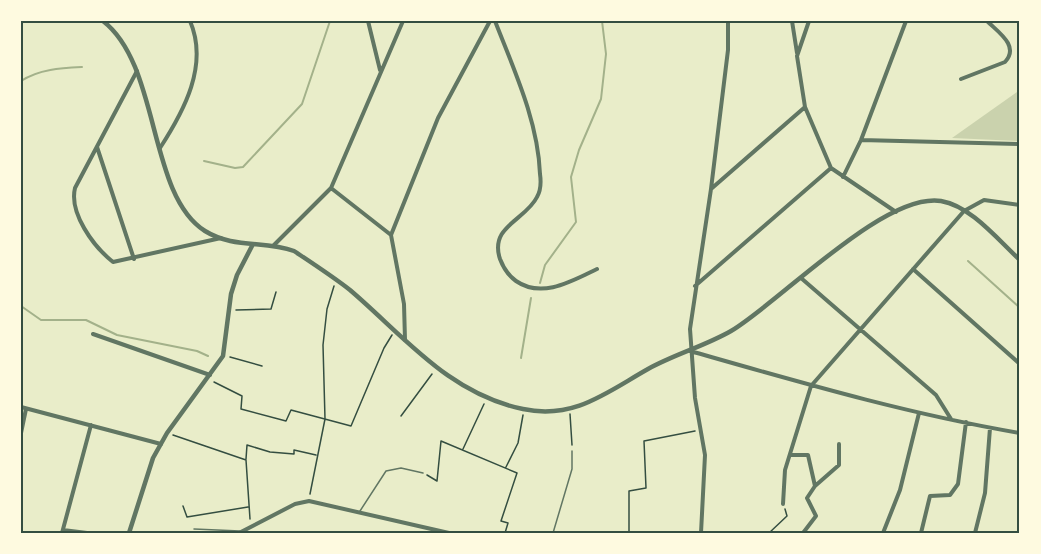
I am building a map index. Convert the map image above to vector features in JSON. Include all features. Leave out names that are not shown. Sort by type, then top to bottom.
[{"type":"street","points":[[103,21],[115,30],[137,71],[160,148],[179,200],[189,216],[207,232],[222,238],[252,246],[273,246],[294,251],[336,280],[436,368],[459,384],[487,398],[524,410],[548,412],[569,410],[593,402],[650,368],[732,330],[858,235],[896,212],[937,201],[952,204],[964,211],[1020,260]]},
{"type":"street","points":[[160,148],[173,129],[196,72],[198,52],[190,21]]},
{"type":"street","points":[[368,21],[380,71]]},
{"type":"street","points":[[273,246],[331,188],[403,21]]},
{"type":"street","points":[[405,341],[404,304],[391,235],[438,118],[492,21]]},
{"type":"street","points":[[492,21],[526,103],[538,152],[541,176],[537,198],[501,234],[498,249],[502,265],[520,284],[537,289],[564,285],[597,269]]},
{"type":"street","points":[[701,533],[705,455],[695,398],[690,328],[711,189],[728,21]]},
{"type":"street","points":[[792,21],[805,107],[831,168],[896,212]]},
{"type":"street","points":[[797,56],[809,21]]},
{"type":"street","points":[[843,177],[861,140],[906,21]]},
{"type":"street","points":[[961,79],[1005,62],[1010,57],[1011,51],[1007,40],[987,21]]},
{"type":"street","points":[[137,71],[75,188],[72,199],[74,210],[110,260],[118,263],[222,238]]},
{"type":"street","points":[[711,189],[805,107]]},
{"type":"street","points":[[861,140],[1020,144]]},
{"type":"street","points":[[96,146],[134,259]]},
{"type":"street","points":[[695,286],[831,168]]},
{"type":"street","points":[[331,188],[391,235]]},
{"type":"street","points":[[783,504],[782,486],[811,386],[859,328],[964,211],[984,200],[1020,205]]},
{"type":"street","points":[[129,533],[143,484],[161,444],[223,356],[229,310],[237,275],[252,246]]},
{"type":"street","points":[[913,269],[1020,364]]},
{"type":"street","points":[[801,278],[936,395],[951,419]]},
{"type":"street","points":[[93,334],[209,377]]},
{"type":"street","points":[[690,351],[811,386],[1020,433]]},
{"type":"street","points":[[21,434],[24,408],[161,444]]},
{"type":"street","points":[[883,533],[900,490],[919,412]]},
{"type":"street","points":[[921,533],[930,496],[950,495],[958,484],[966,422]]},
{"type":"street","points":[[87,533],[63,531],[91,425]]},
{"type":"street","points":[[975,533],[985,493],[990,428]]},
{"type":"street","points":[[803,533],[816,516],[807,498],[815,486],[839,465],[839,444]]},
{"type":"street","points":[[790,455],[808,455],[815,486]]},
{"type":"street","points":[[240,532],[295,504],[309,501],[449,533]]},
{"type":"lane","points":[[553,533],[572,469],[572,451]]},
{"type":"lane","points":[[359,512],[386,471],[401,468],[423,473]]},
{"type":"lane","points":[[194,529],[240,532]]},
{"type":"path","points":[[309,501],[316,455],[325,419],[322,345],[327,309],[336,280]]},
{"type":"path","points":[[229,310],[271,309],[276,292]]},
{"type":"path","points":[[209,377],[242,396],[241,410],[286,421],[291,410],[351,426],[384,348],[395,332]]},
{"type":"path","points":[[223,356],[262,366]]},
{"type":"path","points":[[401,416],[436,368]]},
{"type":"path","points":[[462,450],[487,398]]},
{"type":"path","points":[[506,468],[518,443],[524,410]]},
{"type":"path","points":[[569,410],[572,451]]},
{"type":"path","points":[[629,533],[629,491],[646,488],[644,441],[702,429]]},
{"type":"path","points":[[167,433],[246,460]]},
{"type":"path","points":[[423,473],[437,481],[441,441],[517,473],[501,520],[508,523],[505,533]]},
{"type":"path","points":[[251,526],[247,445],[270,452],[294,454],[294,450],[316,455]]},
{"type":"path","points":[[769,533],[787,516],[783,504]]},
{"type":"path","points":[[183,506],[188,517],[249,506]]},
{"type":"green space","points":[[1020,90],[1020,141],[952,138],[1017,92]]},
{"type":"waterway","points":[[204,161],[235,168],[243,167],[302,104],[330,21]]},
{"type":"waterway","points":[[540,283],[545,265],[576,222],[571,177],[579,150],[601,99],[606,54],[602,21]]},
{"type":"waterway","points":[[21,81],[43,72],[82,67]]},
{"type":"waterway","points":[[968,261],[1020,308]]},
{"type":"waterway","points":[[521,358],[531,298]]},
{"type":"waterway","points":[[21,306],[41,320],[86,320],[117,335],[197,351],[208,356]]}]
